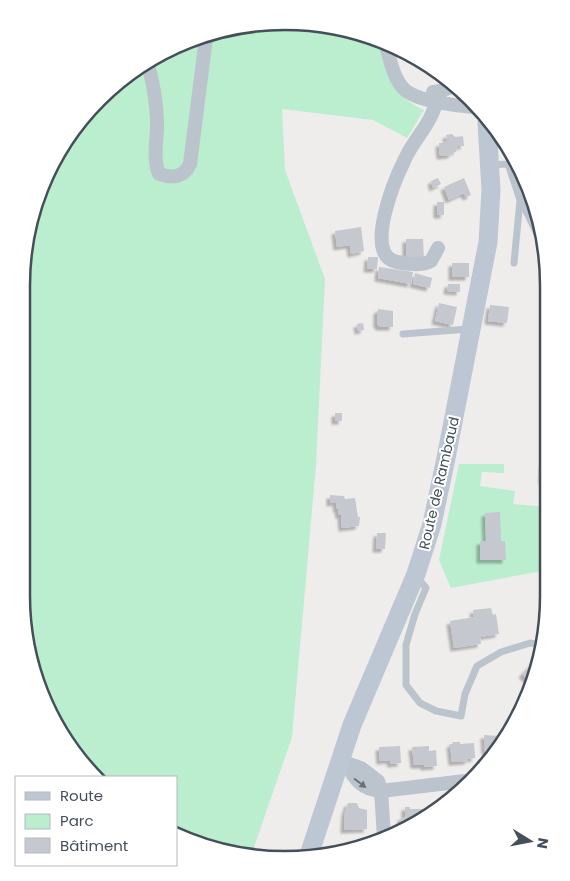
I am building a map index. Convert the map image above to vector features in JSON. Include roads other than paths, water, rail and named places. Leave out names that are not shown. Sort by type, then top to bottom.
[{"type":"street","points":[[149,69],[156,102],[156,164],[160,174],[174,177],[187,171],[190,164],[206,43]]},
{"type":"street","points":[[388,51],[396,77],[406,92],[439,96],[465,105]]},
{"type":"street","points":[[438,248],[431,261],[426,264],[395,262],[389,259],[385,255],[382,243],[384,213],[405,158],[430,118],[439,96],[449,90]]},
{"type":"street","name":"Route de Rambaud","points":[[311,849],[344,762],[369,682],[416,574],[432,524],[488,242],[491,190],[488,131]]},
{"type":"street","points":[[344,762],[361,768],[378,781],[381,791],[384,832]]},
{"type":"street","points":[[381,791],[459,782]]},
{"type":"lane","points":[[490,165],[508,164],[520,200],[530,215]]},
{"type":"lane","points":[[514,263],[520,200]]},
{"type":"lane","points":[[403,334],[472,329]]},
{"type":"lane","points":[[416,574],[426,588],[415,614],[406,646],[406,685],[420,703],[436,712],[461,716],[464,694],[477,666],[501,652],[530,643],[535,644]]}]
